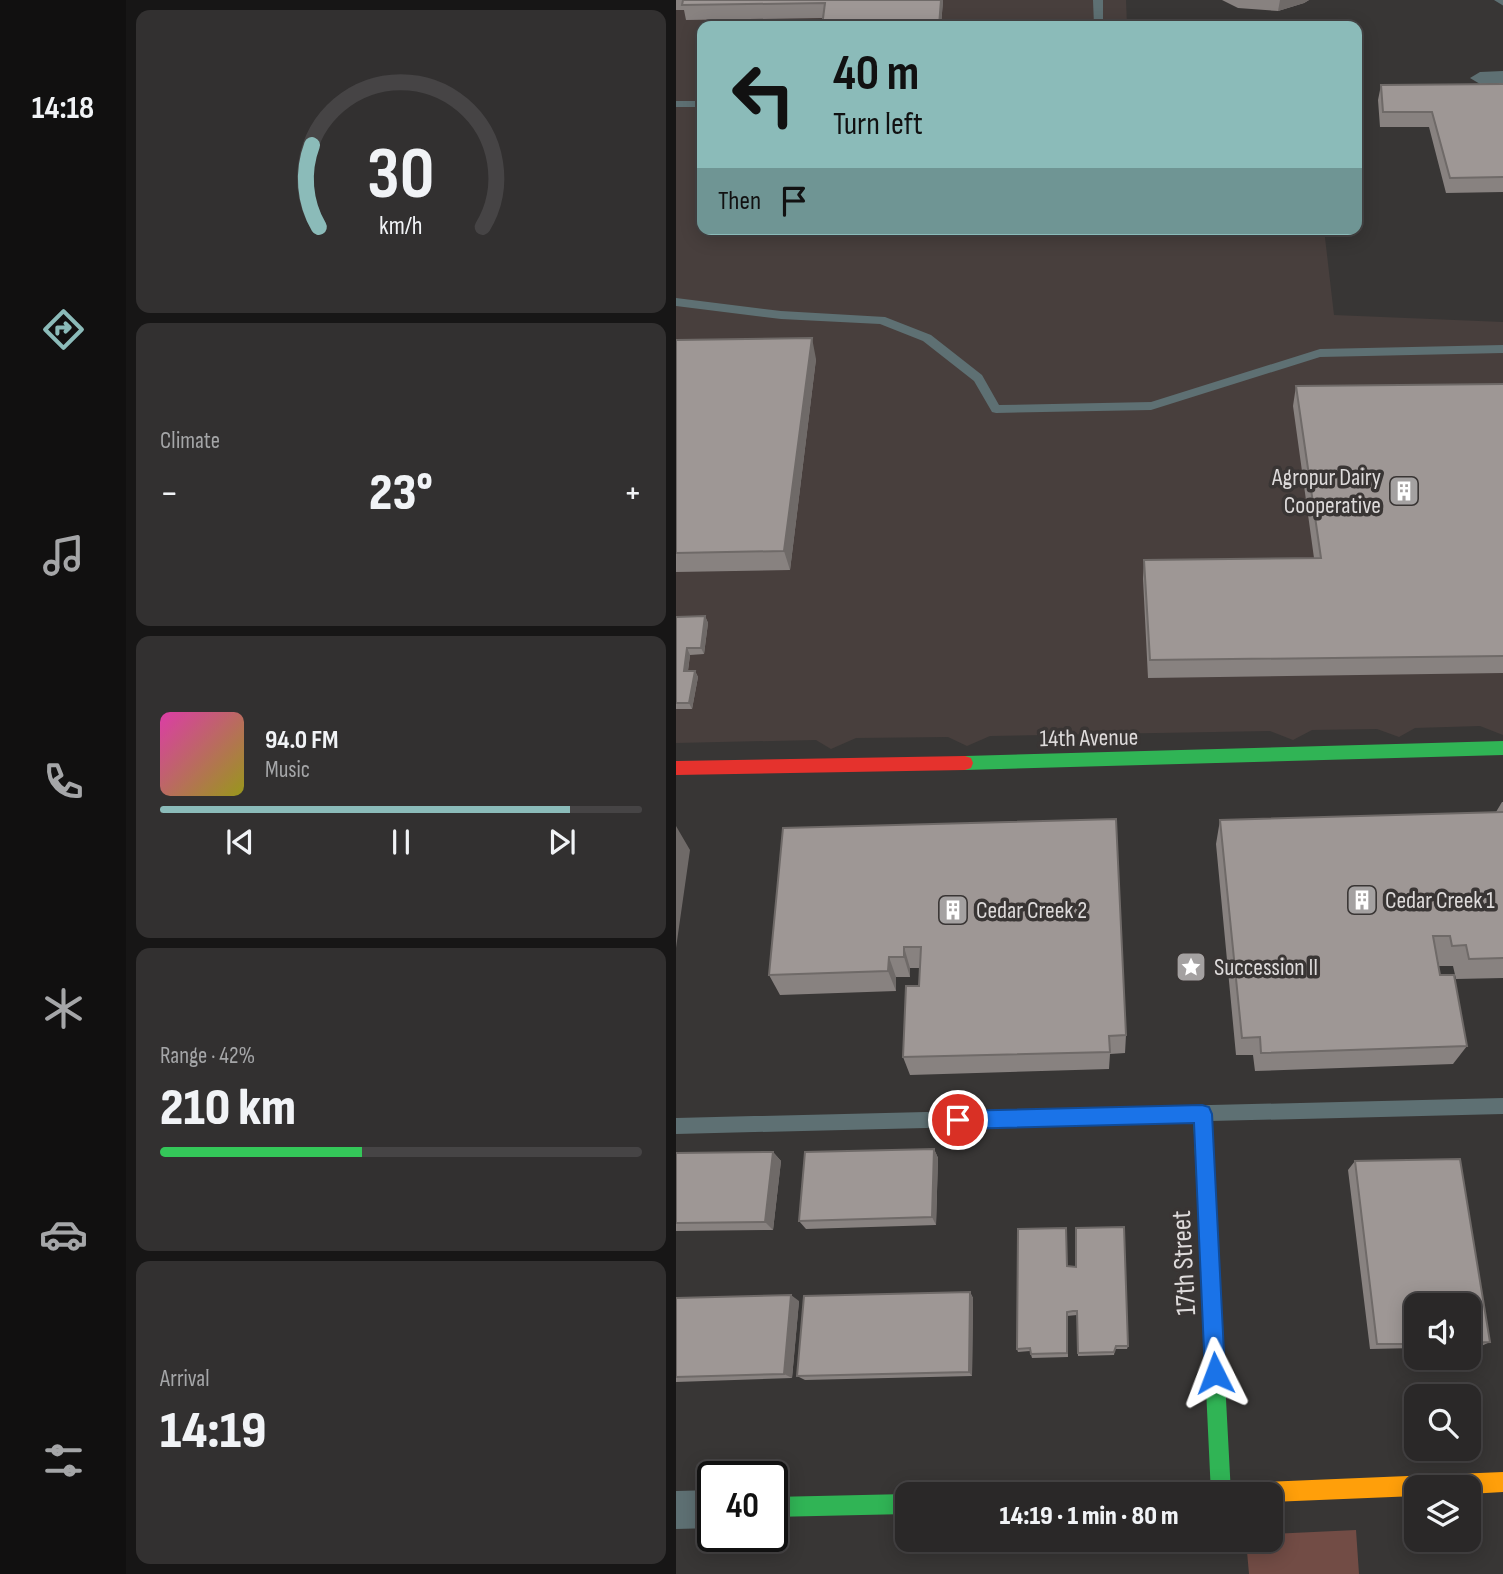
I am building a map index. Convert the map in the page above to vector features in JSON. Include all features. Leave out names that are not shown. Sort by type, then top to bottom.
[{"type":"street","points":[[1480,78],[1504,77]]},
{"type":"street","name":"14th Avenue","points":[[676,768],[1144,760],[1504,748]]},
{"type":"street","name":"17th Street","points":[[1202,1114],[1220,1482]]},
{"type":"street","points":[[1283,1491],[1504,1482]]},
{"type":"street","points":[[788,1507],[895,1503]]},
{"type":"street","points":[[676,1510],[697,1509]]},
{"type":"lane","points":[[1098,0],[1099,21]]},
{"type":"lane","points":[[676,104],[697,104]]},
{"type":"lane","points":[[676,302],[781,315],[881,320],[927,338],[978,378],[996,410],[1151,406],[1320,353],[1504,349]]},
{"type":"lane","points":[[676,1126],[1504,1106]]},
{"type":"shaded area","points":[[676,0],[1126,0],[1127,21],[697,21],[697,235],[1325,235],[1334,315],[1503,322],[1503,735],[1480,726],[1415,728],[1399,737],[1377,729],[1312,730],[1293,740],[1270,731],[990,736],[967,746],[948,737],[856,738],[831,749],[816,740],[676,743]]},
{"type":"shaded area","points":[[1356,1530],[1359,1574],[1249,1574],[1247,1552],[1283,1552],[1283,1533]]},
{"type":"building","points":[[683,0],[941,0],[939,21],[823,21],[825,3],[682,5]]},
{"type":"building","points":[[1504,84],[1504,177],[1450,178],[1432,112],[1383,112],[1381,85]]},
{"type":"building","points":[[812,338],[784,551],[676,553],[676,340]]},
{"type":"building","name":"Agropur Dairy Cooperative","points":[[1504,384],[1504,656],[1150,660],[1144,560],[1321,558],[1296,386]]},
{"type":"building","points":[[705,616],[701,648],[687,648],[684,671],[695,671],[689,703],[676,703],[676,617]]},
{"type":"building","name":"Cedar Creek 1","points":[[1504,812],[1504,958],[1469,959],[1466,945],[1452,946],[1450,936],[1433,936],[1440,975],[1454,975],[1467,1046],[1261,1053],[1260,1037],[1242,1038],[1220,820]]},
{"type":"building","name":"Cedar Creek 2","points":[[1116,819],[1126,1035],[1109,1036],[1110,1052],[903,1057],[906,986],[919,986],[921,947],[904,947],[904,957],[889,957],[888,971],[769,975],[783,828]]},
{"type":"building","points":[[934,1149],[932,1217],[799,1221],[805,1152]]},
{"type":"building","points":[[773,1152],[765,1222],[676,1223],[676,1153]]},
{"type":"building","points":[[1460,1159],[1490,1342],[1481,1342],[1481,1293],[1404,1293],[1404,1344],[1377,1344],[1355,1161]]},
{"type":"building","points":[[1124,1227],[1128,1346],[1116,1346],[1114,1352],[1078,1353],[1077,1311],[1073,1311],[1067,1312],[1067,1353],[1031,1354],[1030,1348],[1017,1349],[1018,1229],[1066,1228],[1067,1266],[1076,1267],[1076,1228]]},
{"type":"building","points":[[970,1292],[969,1372],[797,1376],[804,1296]]},
{"type":"building","points":[[791,1295],[784,1374],[676,1377],[676,1298]]},
{"type":"traffic: fast","points":[[965,763],[1504,748]]},
{"type":"traffic: fast","points":[[1202,1114],[1220,1482]]},
{"type":"traffic: fast","points":[[788,1507],[895,1504]]},
{"type":"traffic: slow","points":[[1283,1491],[1504,1482]]},
{"type":"traffic: jam","points":[[676,768],[965,763]]},
{"type":"place","name":"Agropur Dairy Cooperative","points":[[1404,491]]},
{"type":"place","name":"Cedar Creek 1","points":[[1362,900]]},
{"type":"place","name":"Cedar Creek 2","points":[[953,910]]},
{"type":"place","name":"Succession II","points":[[1191,967]]},
{"type":"route","points":[[958,1120],[1202,1114],[1215,1373]]}]
